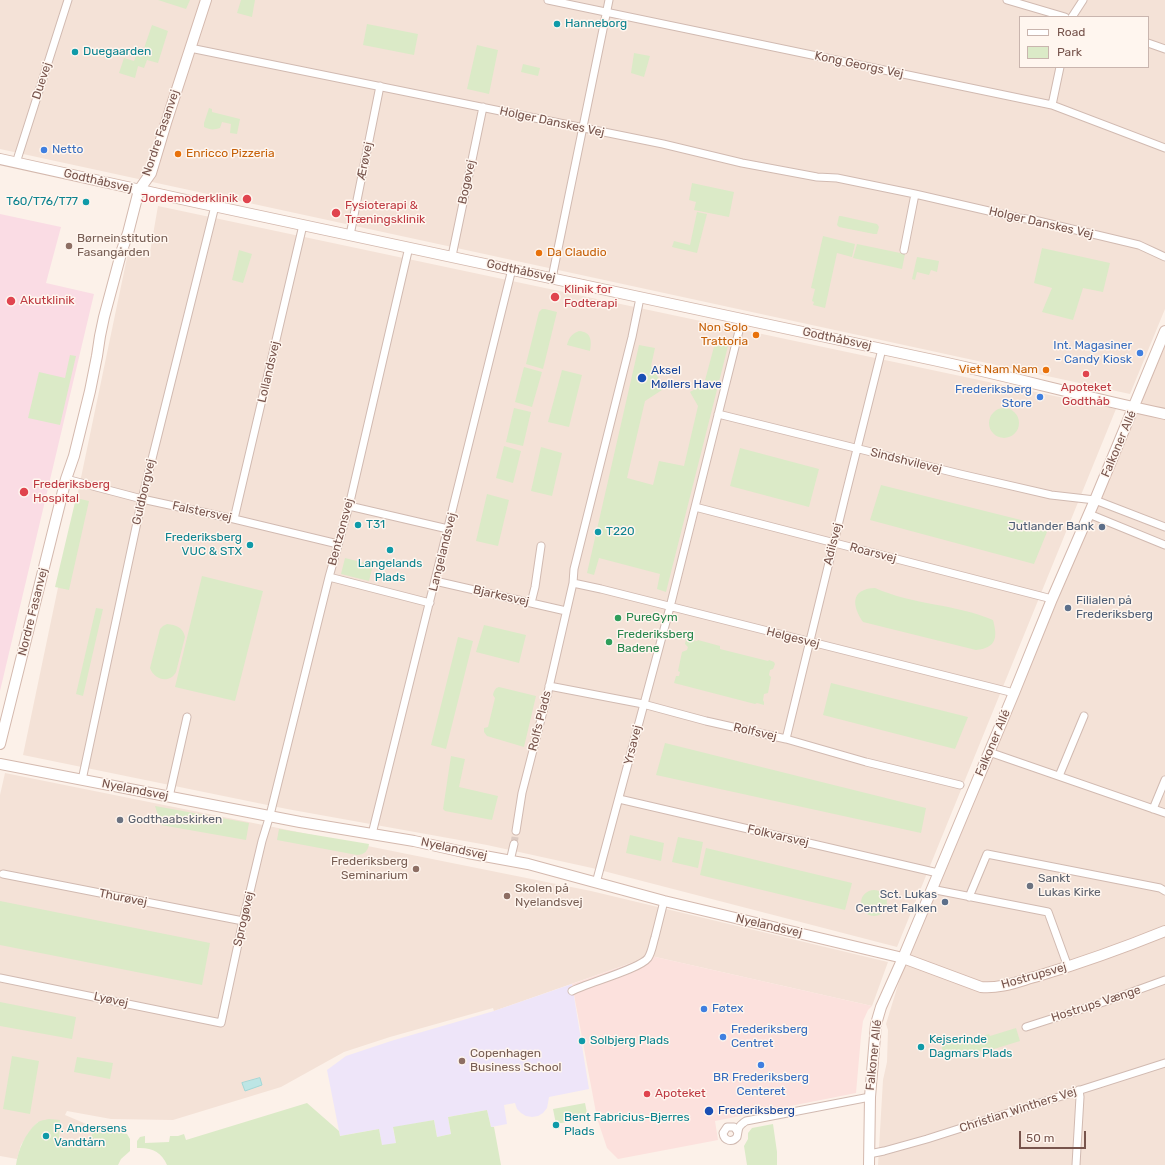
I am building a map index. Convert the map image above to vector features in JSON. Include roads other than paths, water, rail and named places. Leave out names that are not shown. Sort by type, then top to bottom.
[{"type":"street","name":"Duevej","points":[[16,163],[68,0]]},
{"type":"street","name":"Nordre Fasanvej","points":[[0,744],[66,479],[69,455],[92,355],[100,336],[139,190],[151,173],[206,0]]},
{"type":"street","name":"Kong Georgs Vej","points":[[548,0],[1052,105],[1165,148]]},
{"type":"street","points":[[552,278],[609,0]]},
{"type":"street","points":[[1007,0],[1062,16]]},
{"type":"street","points":[[1073,16],[1083,0]]},
{"type":"street","points":[[1149,43],[1165,49]]},
{"type":"street","name":"Holger Danskes Vej","points":[[190,48],[663,144],[742,163],[837,178],[915,194],[1139,245],[1165,257]]},
{"type":"street","points":[[1052,105],[1060,68]]},
{"type":"street","name":"Ærøvej","points":[[350,235],[380,86]]},
{"type":"street","name":"Bogøvej","points":[[452,256],[483,107]]},
{"type":"street","name":"Godthåbsvej","points":[[0,159],[640,298],[987,371],[1134,408],[1165,414]]},
{"type":"street","points":[[904,250],[915,194]]},
{"type":"street","name":"Guldborgvej","points":[[82,780],[142,499],[215,206]]},
{"type":"street","name":"Lollandsvej","points":[[234,519],[303,225]]},
{"type":"street","name":"Bentzonsvej","points":[[270,816],[329,577],[349,506],[409,248]]},
{"type":"street","name":"Langelandsvej","points":[[372,834],[436,581],[512,269]]},
{"type":"street","points":[[566,611],[573,583],[574,569],[632,337],[640,298]]},
{"type":"street","points":[[670,606],[742,319]]},
{"type":"street","name":"Falkoner Allé","points":[[869,1165],[870,1097],[876,1024],[880,1007],[903,958],[1165,331]]},
{"type":"street","name":"Adilsvej","points":[[786,739],[882,349]]},
{"type":"street","name":"Sindshvilevej","points":[[718,414],[1051,495],[1095,500],[1165,527]]},
{"type":"street","name":"Falstersvej","points":[[66,479],[142,499],[338,544]]},
{"type":"street","points":[[349,506],[448,529]]},
{"type":"street","name":"Roarsvej","points":[[695,507],[1052,599]]},
{"type":"street","points":[[1089,514],[1165,545]]},
{"type":"street","points":[[531,603],[541,546]]},
{"type":"street","points":[[329,577],[430,603]]},
{"type":"street","name":"Bjarkesvej","points":[[436,581],[566,611]]},
{"type":"street","name":"Helgesvej","points":[[573,583],[587,585],[1014,693]]},
{"type":"street","name":"Yrsavej","points":[[596,883],[670,606]]},
{"type":"street","name":"Rolfs Plads","points":[[516,831],[522,793],[566,611]]},
{"type":"street","name":"Rolfsvej","points":[[549,686],[643,704],[706,721],[786,739],[866,762],[960,785]]},
{"type":"street","points":[[1059,776],[1084,716]]},
{"type":"street","points":[[169,797],[187,717]]},
{"type":"street","points":[[989,752],[1165,813]]},
{"type":"street","name":"Nyelandsvej","points":[[0,764],[510,860],[664,901],[903,958]]},
{"type":"street","points":[[1153,809],[1165,780]]},
{"type":"street","name":"Folkvarsvej","points":[[619,800],[938,873]]},
{"type":"street","name":"Sprogøvej","points":[[221,1023],[243,921],[262,841],[270,816]]},
{"type":"street","points":[[510,860],[514,844]]},
{"type":"street","points":[[969,897],[987,854],[1160,888],[1165,891]]},
{"type":"street","name":"Thurøvej","points":[[3,874],[243,921]]},
{"type":"street","points":[[931,889],[1048,912],[1068,967]]},
{"type":"street","points":[[572,991],[581,986],[630,969],[648,958],[664,901]]},
{"type":"street","name":"Hostrupsvej","points":[[903,958],[981,987],[991,988],[1068,967],[1134,944],[1165,931]]},
{"type":"street","name":"Lyøvej","points":[[0,978],[221,1023]]},
{"type":"street","name":"Hostrups Vænge","points":[[1026,1027],[1110,1000],[1165,980]]},
{"type":"street","name":"Christian Winthers Vej","points":[[869,1154],[927,1139],[1165,1063]]},
{"type":"street","points":[[1076,1165],[1080,1097],[1079,1090]]},
{"type":"street","points":[[737,1131],[746,1121],[870,1097]]},
{"type":"water","points":[[260,1078],[262,1085],[245,1091],[242,1083]]},
{"type":"tunnel","points":[[514,844],[516,831]]},
{"type":"place","name":"Hanneborg","points":[[557,24]]},
{"type":"place","name":"Duegaarden","points":[[75,52]]},
{"type":"place","name":"Netto","points":[[44,150]]},
{"type":"place","name":"Enricco Pizzeria","points":[[178,154]]},
{"type":"place","name":"Jordemoderklinik","points":[[247,199]]},
{"type":"place","name":"T60/T76/T77","points":[[86,202]]},
{"type":"place","name":"Fysioterapi & Træningsklinik","points":[[336,213]]},
{"type":"place","name":"Børneinstitution Fasangården","points":[[69,246]]},
{"type":"place","name":"Da Claudio","points":[[539,253]]},
{"type":"place","name":"Klinik for Fodterapi","points":[[555,297]]},
{"type":"place","name":"Akutklinik","points":[[11,301]]},
{"type":"place","name":"Non Solo Trattoria","points":[[756,335]]},
{"type":"place","name":"Int. Magasiner - Candy Kiosk","points":[[1140,353]]},
{"type":"place","name":"Viet Nam Nam","points":[[1046,370]]},
{"type":"place","name":"Apoteket Godthåb","points":[[1086,374]]},
{"type":"place","name":"Aksel Møllers Have","points":[[642,378]]},
{"type":"place","name":"Frederiksberg Store","points":[[1040,397]]},
{"type":"place","name":"Frederiksberg Hospital","points":[[24,492]]},
{"type":"place","name":"T31","points":[[358,525]]},
{"type":"place","name":"Jutlander Bank","points":[[1102,527]]},
{"type":"place","name":"T220","points":[[598,532]]},
{"type":"place","name":"Frederiksberg VUC & STX","points":[[250,545]]},
{"type":"place","name":"Langelands Plads","points":[[390,550]]},
{"type":"place","name":"Filialen på Frederiksberg","points":[[1068,608]]},
{"type":"place","name":"PureGym","points":[[618,618]]},
{"type":"place","name":"Frederiksberg Badene","points":[[609,642]]},
{"type":"place","name":"Godthaabskirken","points":[[120,820]]},
{"type":"place","name":"Frederiksberg Seminarium","points":[[416,869]]},
{"type":"place","name":"Sankt Lukas Kirke","points":[[1030,886]]},
{"type":"place","name":"Skolen på Nyelandsvej","points":[[507,896]]},
{"type":"place","name":"Sct. Lukas Centret Falken","points":[[945,902]]},
{"type":"place","name":"Føtex","points":[[704,1009]]},
{"type":"place","name":"Frederiksberg Centret","points":[[723,1037]]},
{"type":"place","name":"Solbjerg Plads","points":[[582,1041]]},
{"type":"place","name":"Kejserinde Dagmars Plads","points":[[921,1047]]},
{"type":"place","name":"Copenhagen Business School","points":[[462,1061]]},
{"type":"place","name":"BR Frederiksberg Centeret","points":[[761,1065]]},
{"type":"place","name":"Apoteket","points":[[647,1094]]},
{"type":"place","name":"Frederiksberg","points":[[709,1111]]},
{"type":"place","name":"Bent Fabricius-Bjerres Plads","points":[[556,1125]]},
{"type":"place","name":"P. Andersens Vandtårn","points":[[46,1136]]}]
